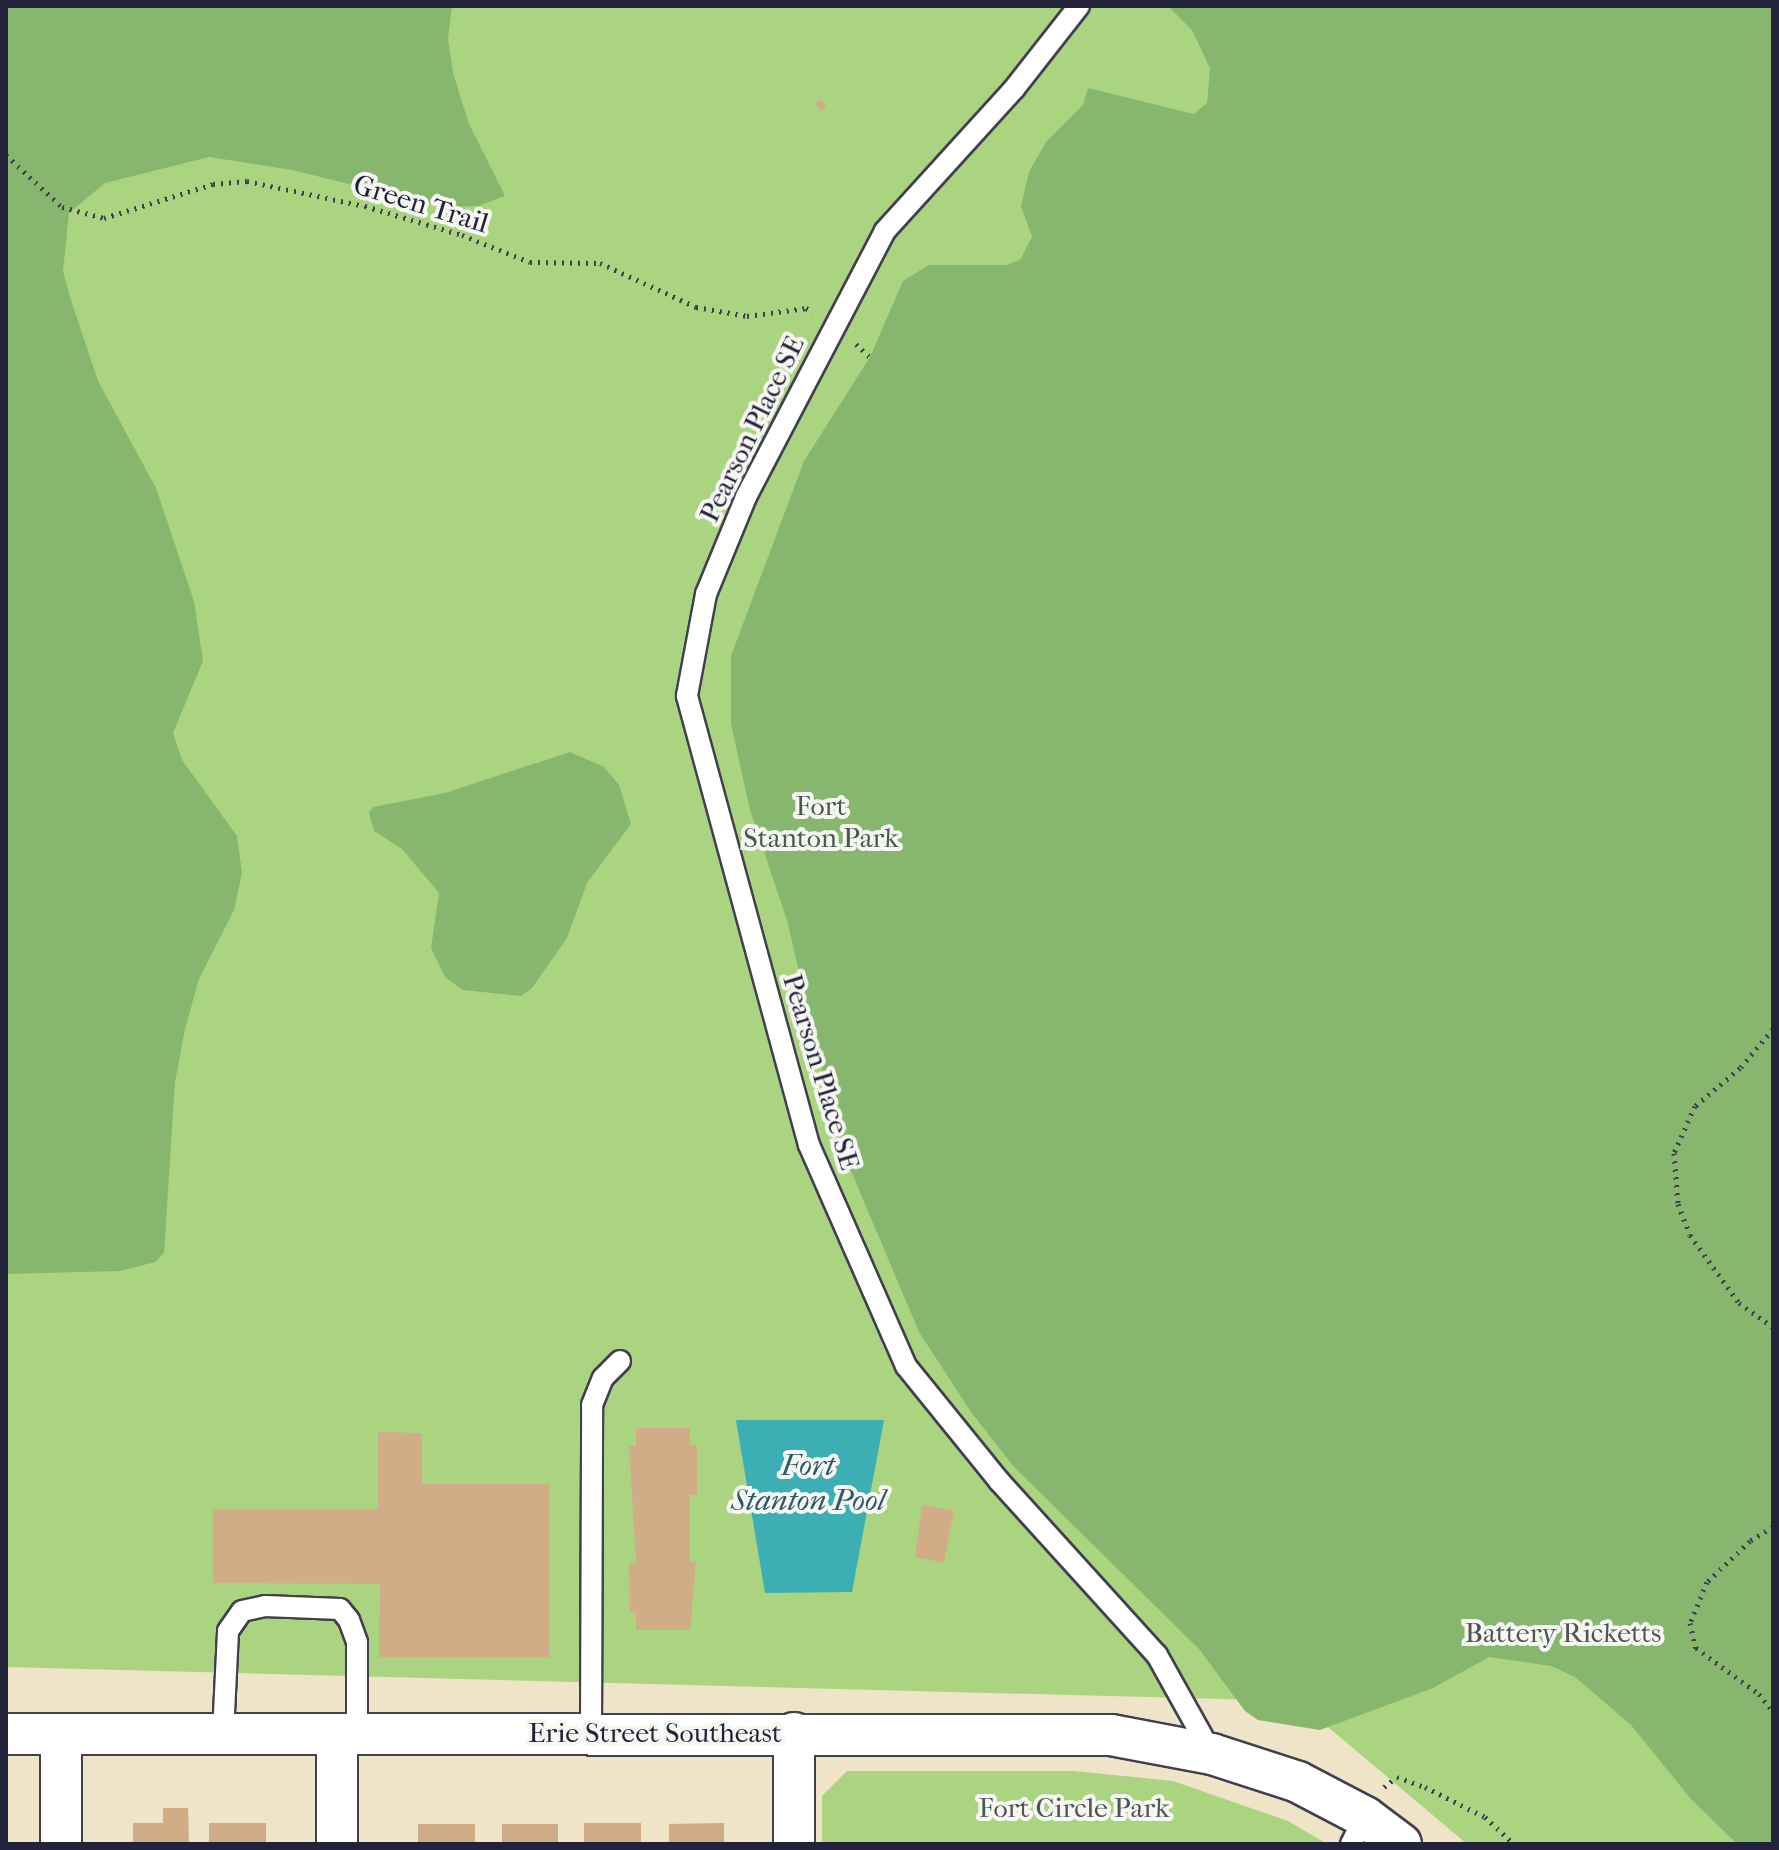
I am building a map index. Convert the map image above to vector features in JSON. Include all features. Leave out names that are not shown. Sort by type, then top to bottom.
[{"type":"street","points":[[794,1733],[794,1844]]},
{"type":"street","name":"Erie Street Southeast","points":[[6,1734],[1111,1735],[1212,1754],[1298,1782],[1358,1830],[1401,1844]]},
{"type":"street","points":[[61,1734],[61,1844]]},
{"type":"street","points":[[337,1844],[347,1734]]},
{"type":"lane","name":"Pearson Place SE","points":[[1079,6],[1014,89],[885,231],[746,497],[706,594],[687,696],[718,820],[809,1145],[906,1366],[999,1481],[1157,1655],[1212,1754]]},
{"type":"lane","points":[[591,1733],[592,1405],[603,1378],[620,1361]]},
{"type":"lane","points":[[223,1734],[228,1631],[242,1611],[265,1606],[340,1609],[349,1620],[357,1642],[347,1734]]},
{"type":"path","name":"Green Trail","points":[[6,155],[62,207],[104,218],[213,184],[247,181],[365,206],[462,235],[530,262],[600,263],[696,307],[747,316],[806,308],[836,324]]},
{"type":"path","points":[[1773,1029],[1740,1068],[1695,1106],[1674,1153],[1678,1204],[1690,1235],[1739,1303],[1773,1327]]},
{"type":"path","points":[[1773,1527],[1750,1541],[1707,1582],[1690,1623],[1696,1648],[1759,1694],[1773,1711]]},
{"type":"path","points":[[1358,1830],[1381,1790],[1397,1777],[1485,1817],[1514,1844]]},
{"type":"green space","name":"Fort Stanton Park","points":[[6,6],[1773,6],[1773,1844],[1467,1844],[1297,1701],[6,1667]]},
{"type":"green space","points":[[6,6],[452,6],[448,38],[453,73],[469,124],[505,196],[478,206],[444,207],[292,170],[209,157],[105,183],[69,213],[63,271],[70,297],[98,381],[156,488],[194,601],[203,661],[173,733],[182,760],[237,836],[242,873],[234,910],[199,979],[185,1029],[175,1082],[164,1253],[155,1262],[120,1271],[6,1274]]},
{"type":"green space","name":"Battery Ricketts","points":[[1168,6],[1773,6],[1773,1844],[1737,1844],[1691,1799],[1631,1725],[1575,1677],[1551,1666],[1489,1657],[1433,1688],[1320,1730],[1258,1720],[1245,1711],[1199,1649],[1014,1467],[971,1412],[919,1332],[838,1140],[787,920],[750,810],[731,724],[731,656],[804,461],[870,357],[903,281],[929,265],[1007,265],[1020,260],[1032,237],[1021,206],[1029,172],[1046,142],[1083,105],[1088,88],[1194,114],[1207,103],[1210,68],[1192,30]]},
{"type":"green space","points":[[570,752],[604,767],[619,785],[631,824],[587,883],[567,938],[532,988],[521,996],[463,990],[445,977],[431,948],[439,893],[402,849],[374,831],[369,813],[373,807],[445,793]]},
{"type":"green space","name":"Fort Circle Park","points":[[847,1771],[1074,1771],[1173,1781],[1288,1821],[1327,1844],[822,1844],[822,1796]]},
{"type":"water","name":"Fort Stanton Pool","points":[[736,1420],[884,1420],[852,1592],[765,1593]]},
{"type":"building","points":[[820,99],[826,106],[821,111],[815,104]]},
{"type":"building","points":[[636,1428],[690,1428],[690,1445],[697,1445],[697,1495],[690,1495],[690,1562],[696,1562],[690,1630],[636,1630],[636,1612],[630,1612],[629,1563],[636,1563],[629,1446],[636,1446]]},
{"type":"building","points":[[378,1432],[422,1433],[422,1484],[549,1484],[549,1657],[379,1657],[380,1584],[213,1583],[213,1509],[378,1509]]},
{"type":"building","points":[[922,1505],[954,1511],[944,1563],[915,1557]]},
{"type":"building","points":[[163,1808],[188,1808],[189,1844],[133,1844],[133,1823],[163,1823]]},
{"type":"building","points":[[209,1823],[266,1823],[266,1844],[209,1844]]},
{"type":"building","points":[[584,1823],[641,1823],[641,1844],[584,1844]]},
{"type":"building","points":[[724,1823],[724,1844],[669,1844],[669,1824]]},
{"type":"building","points":[[418,1824],[475,1824],[475,1844],[418,1844]]},
{"type":"building","points":[[502,1824],[558,1824],[558,1844],[502,1844]]}]
